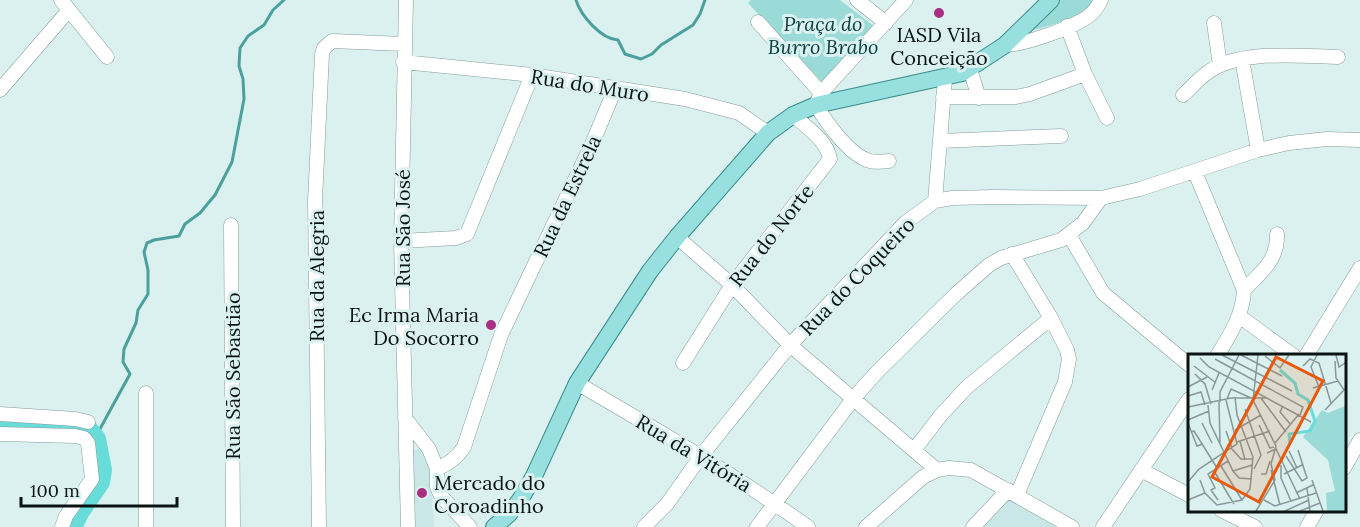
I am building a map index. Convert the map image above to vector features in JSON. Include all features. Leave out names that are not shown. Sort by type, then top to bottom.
[{"type":"main road","points":[[494,527],[508,515],[529,484],[577,384],[651,271],[677,237],[768,133],[818,99],[945,78],[970,69],[1005,45],[1051,0]]},
{"type":"street","name":"Rua São José","points":[[406,0],[401,241],[408,527]]},
{"type":"street","points":[[857,0],[886,23]]},
{"type":"street","points":[[818,99],[906,0]]},
{"type":"street","points":[[1005,45],[1023,43],[1089,16],[1096,10],[1101,0]]},
{"type":"street","points":[[0,90],[65,5],[107,57]]},
{"type":"street","points":[[758,22],[818,99],[838,136],[862,158],[877,162],[889,161]]},
{"type":"street","points":[[1214,23],[1220,65]]},
{"type":"street","points":[[1067,26],[1085,74],[1107,118]]},
{"type":"street","name":"Rua da Alegria","points":[[319,527],[315,201],[322,54],[327,44],[332,41],[404,44]]},
{"type":"street","points":[[1183,95],[1207,73],[1220,65],[1242,59],[1275,56],[1338,57]]},
{"type":"street","points":[[1242,59],[1258,150]]},
{"type":"street","name":"Rua do Muro","points":[[403,62],[532,75],[714,105],[739,113],[768,133]]},
{"type":"street","points":[[970,69],[979,98]]},
{"type":"street","points":[[943,98],[1030,94],[1085,74]]},
{"type":"street","points":[[401,241],[456,238],[467,234],[532,75]]},
{"type":"street","points":[[945,78],[935,201],[952,198],[994,197],[1101,198],[1196,172],[1258,150],[1289,143],[1327,139],[1360,140]]},
{"type":"street","name":"Rua da Estrela","points":[[437,469],[453,460],[464,447],[501,335],[592,144],[615,89]]},
{"type":"street","name":"Rua do Norte","points":[[683,363],[732,285],[830,159],[828,150],[820,140],[792,115]]},
{"type":"street","points":[[940,141],[1061,136]]},
{"type":"street","points":[[1196,172],[1244,290]]},
{"type":"street","points":[[757,527],[853,399],[877,372],[957,294],[989,265],[1012,254],[1037,246],[1053,244],[1069,235],[1083,223],[1101,198]]},
{"type":"street","name":"Rua do Coqueiro","points":[[644,527],[667,504],[701,456],[790,345],[905,224],[935,201]]},
{"type":"street","name":"Rua São Sebastião","points":[[231,225],[233,527]]},
{"type":"street","points":[[1218,354],[1239,316],[1244,290],[1275,254],[1277,234]]},
{"type":"street","points":[[1069,235],[1103,292],[1188,364]]},
{"type":"street","points":[[677,237],[732,285],[790,345],[937,470]]},
{"type":"street","points":[[973,527],[1012,493],[1065,382],[1068,367],[1067,350],[1051,318],[1012,254]]},
{"type":"street","points":[[1307,354],[1360,268]]},
{"type":"street","points":[[1239,316],[1291,354]]},
{"type":"street","points":[[914,450],[941,415],[967,387],[1051,318]]},
{"type":"street","name":"Rua da Vitória","points":[[577,384],[701,456],[808,527]]},
{"type":"street","points":[[146,393],[146,527]]},
{"type":"street","points":[[1103,527],[1188,400]]},
{"type":"street","points":[[0,414],[75,419],[88,422]]},
{"type":"street","points":[[405,418],[429,449],[437,469],[437,487],[441,496],[470,527]]},
{"type":"street","points":[[0,434],[75,436],[84,438],[88,443],[92,479],[66,516],[62,527]]},
{"type":"street","points":[[1345,466],[1360,440]]},
{"type":"street","points":[[866,527],[923,477],[937,470],[960,468],[971,470],[1072,527]]},
{"type":"street","points":[[1141,470],[1188,494]]},
{"type":"street","points":[[1225,512],[1254,527]]},
{"type":"street","points":[[1307,527],[1316,512]]},
{"type":"shaded area","name":"Mercado do Coroadinho","points":[[422,449],[430,459],[434,527],[414,527],[409,450]]},
{"type":"shaded area","points":[[1008,498],[1059,527],[981,527]]},
{"type":"green space","name":"Praça do Burro Brabo","points":[[751,0],[840,0],[875,27],[822,82],[748,3]]},
{"type":"green space","points":[[1060,0],[1093,0],[1081,13],[1072,18],[1022,33]]},
{"type":"waterway","points":[[95,438],[130,374],[123,362],[124,349],[136,323],[138,310],[148,294],[148,270],[144,252],[147,243],[179,236],[185,224],[200,213],[215,195],[232,162],[244,99],[243,79],[239,66],[240,48],[248,36],[264,25],[273,10],[284,0]]},
{"type":"waterway","points":[[576,0],[592,26],[605,36],[618,40],[625,54],[641,59],[652,54],[661,45],[693,25],[705,0]]},
{"type":"waterway","points":[[0,423],[87,428],[96,439],[102,470],[100,482],[72,527]]},
{"type":"place","name":"IASD Vila Conceição","points":[[939,13]]},
{"type":"place","name":"Ec Irma Maria Do Socorro","points":[[491,325]]},
{"type":"place","name":"Mercado do Coroadinho","points":[[422,493]]}]
